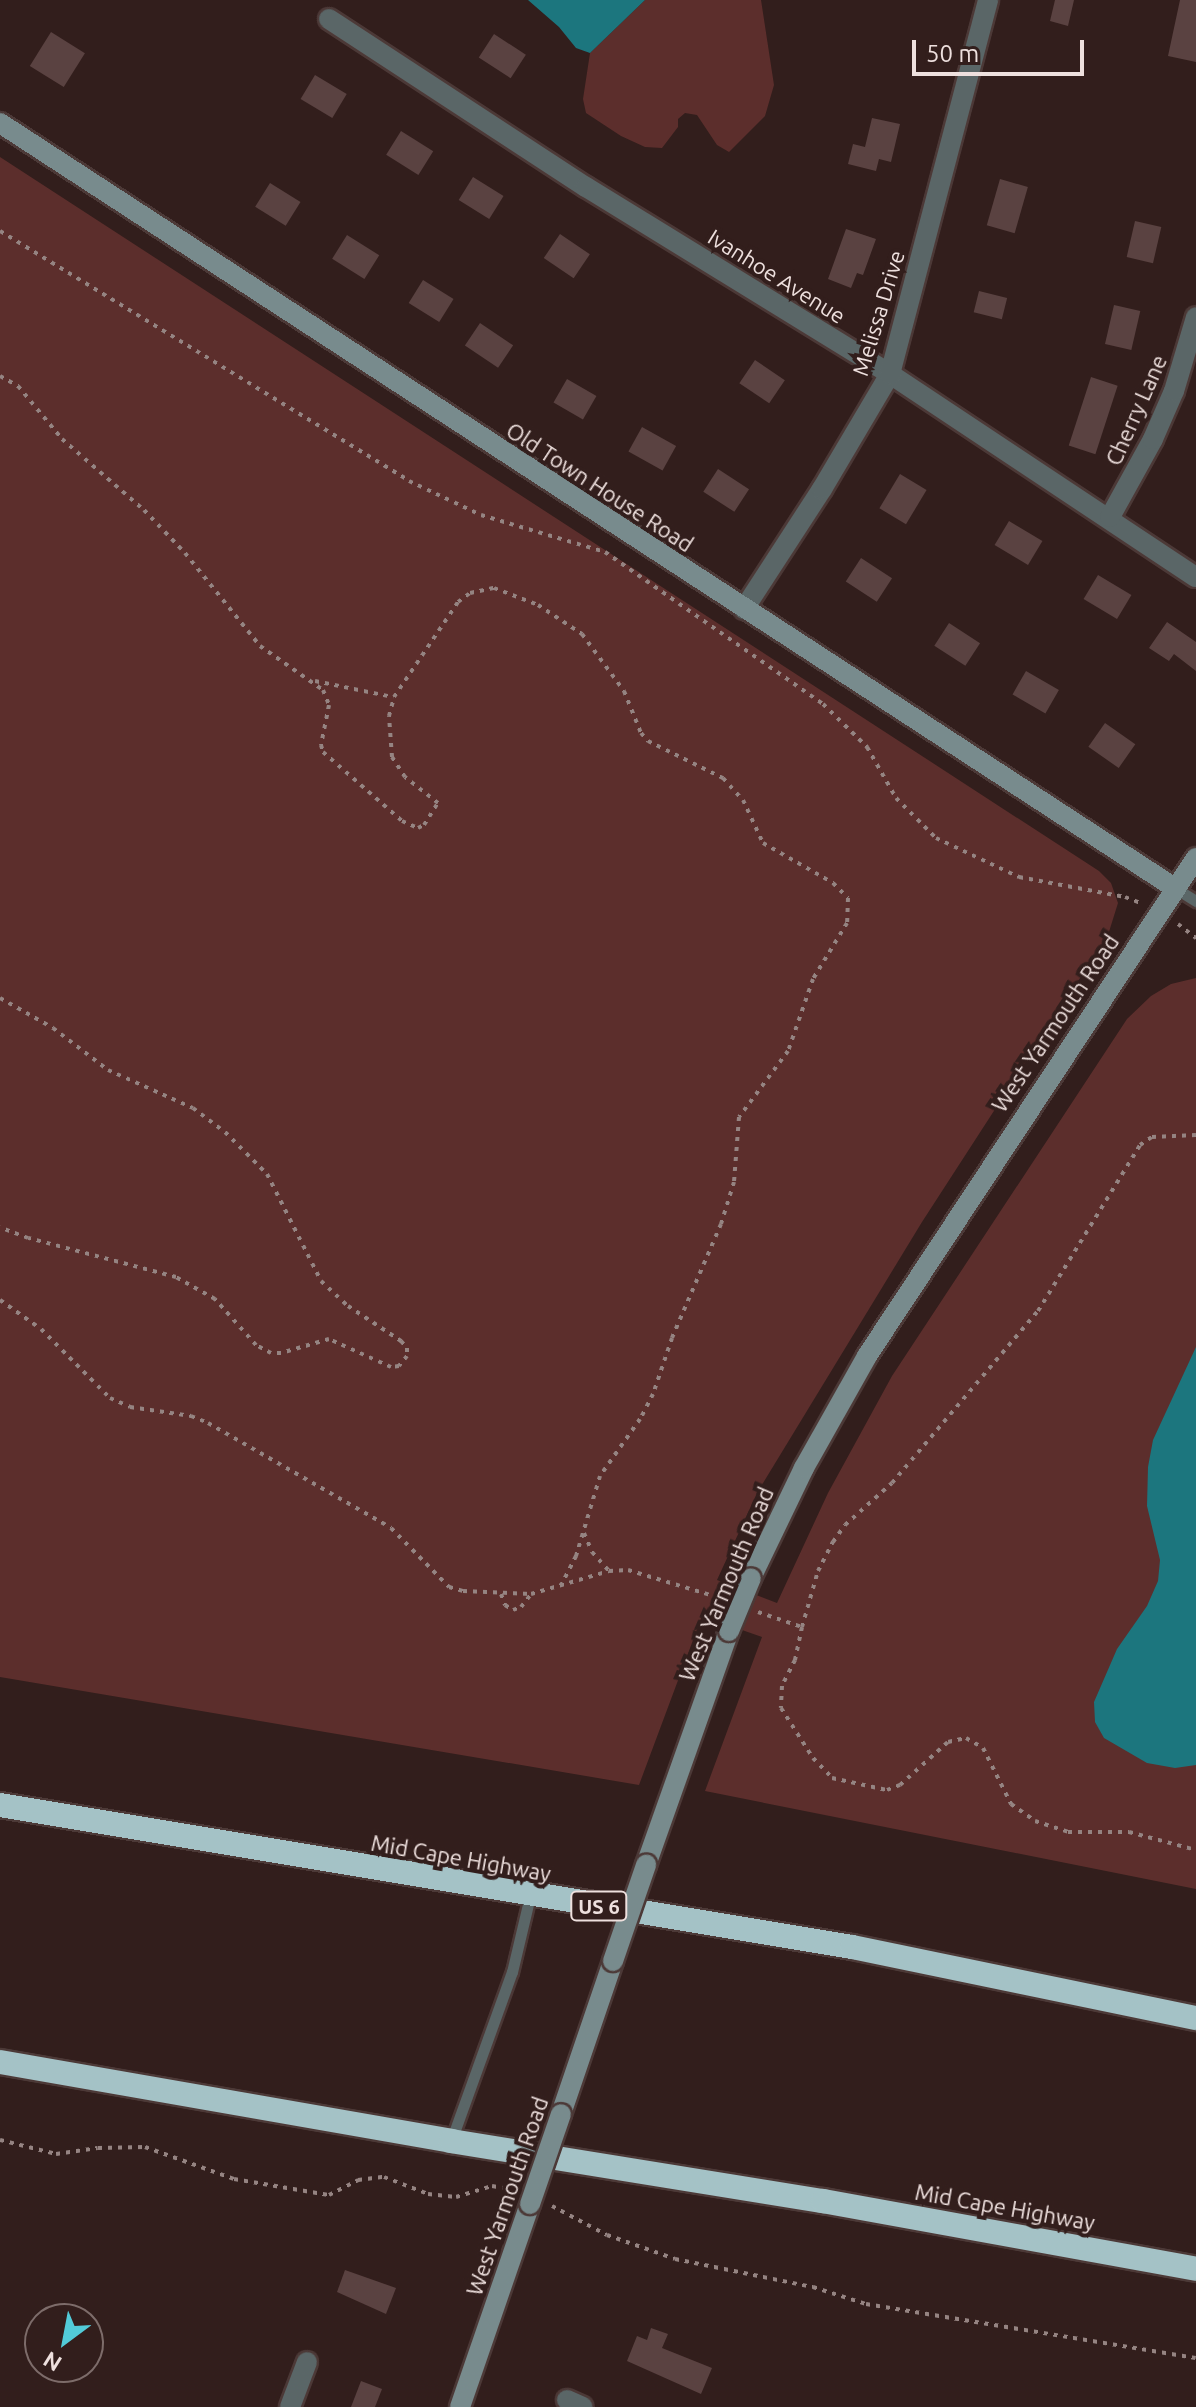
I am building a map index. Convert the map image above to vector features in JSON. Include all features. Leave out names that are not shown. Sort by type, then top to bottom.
[{"type":"highway","name":"Mid Cape Highway","points":[[0,1805],[530,1896],[852,1947],[1196,2018]]},
{"type":"highway","name":"Mid Cape Highway","points":[[0,2062],[451,2141],[823,2201],[1196,2269]]},
{"type":"main road","name":"Old Town House Road","points":[[0,123],[1175,888]]},
{"type":"main road","name":"West Yarmouth Road","points":[[460,2407],[646,1865],[729,1631],[751,1578],[804,1468],[867,1356],[1196,858]]},
{"type":"street","name":"Melissa Drive","points":[[744,609],[822,489],[890,374],[988,0]]},
{"type":"street","name":"Ivanhoe Avenue","points":[[329,19],[586,187],[890,374],[1110,517],[1196,577]]},
{"type":"street","name":"Cherry Lane","points":[[1110,517],[1153,439],[1174,391],[1196,317]]},
{"type":"street","points":[[290,2407],[307,2362]]},
{"type":"lane","points":[[1175,888],[1196,901]]},
{"type":"lane","points":[[451,2141],[512,1972],[530,1896]]},
{"type":"path","points":[[0,231],[409,481],[481,515],[605,552],[823,704],[867,747],[896,798],[936,838],[1019,877],[1125,897]]},
{"type":"path","points":[[0,376],[18,386],[62,439],[144,510],[185,553],[260,646],[323,690],[329,705],[321,745],[323,752],[402,821],[418,828],[424,825],[438,803],[405,777],[392,757],[389,716],[394,697],[444,618],[470,593],[494,588],[561,617],[582,634],[624,691],[641,733],[648,741],[723,778],[743,800],[763,843],[833,883],[848,898],[847,923],[813,979],[788,1051],[739,1117],[734,1182],[721,1224],[672,1338],[653,1394],[640,1419],[600,1476],[584,1533],[561,1585]]},
{"type":"path","points":[[309,679],[394,697]]},
{"type":"path","points":[[1191,932],[1196,938]]},
{"type":"path","points":[[0,998],[53,1028],[108,1070],[193,1108],[225,1132],[251,1155],[273,1183],[321,1281],[348,1306],[401,1341],[407,1356],[399,1366],[391,1367],[329,1339],[271,1353],[256,1345],[215,1299],[194,1285],[168,1275],[28,1238],[0,1227]]},
{"type":"path","points":[[1196,1135],[1152,1137],[1140,1145],[1038,1311],[892,1483],[845,1525],[818,1571],[795,1660],[779,1697],[781,1708],[813,1758],[832,1778],[887,1790],[900,1785],[948,1742],[966,1738],[983,1748],[1011,1804],[1035,1821],[1068,1832],[1129,1832],[1196,1850]]},
{"type":"path","points":[[0,1300],[41,1329],[110,1398],[130,1407],[191,1416],[208,1423],[391,1528],[449,1587],[501,1594],[531,1594],[609,1571],[644,1573],[730,1601]]},
{"type":"path","points":[[584,1533],[592,1552],[609,1571]]},
{"type":"path","points":[[501,1594],[505,1605],[513,1610],[521,1607],[531,1594]]},
{"type":"path","points":[[745,1607],[802,1627]]},
{"type":"path","points":[[0,2140],[56,2154],[98,2148],[145,2147],[234,2179],[329,2195],[358,2180],[384,2177],[428,2194],[456,2197],[492,2186],[532,2199],[607,2235],[675,2259],[813,2287],[866,2304],[1196,2358]]},
{"type":"shaded area","points":[[645,0],[761,0],[774,85],[765,116],[729,152],[717,145],[697,115],[685,113],[678,119],[678,127],[662,148],[645,147],[621,136],[586,113],[583,99],[590,53]]},
{"type":"shaded area","points":[[0,157],[1099,871],[1111,883],[1118,903],[1108,935],[922,1222],[757,1493],[717,1580],[777,1603],[828,1493],[892,1376],[1127,1019],[1151,996],[1171,984],[1196,978],[1196,1889],[705,1791],[762,1637],[702,1616],[639,1785],[0,1677]]},
{"type":"water","points":[[528,0],[645,0],[590,53],[576,48],[559,27]]},
{"type":"water","points":[[1196,1347],[1196,1765],[1175,1768],[1147,1763],[1104,1738],[1095,1722],[1094,1702],[1117,1649],[1147,1606],[1158,1581],[1160,1560],[1147,1506],[1148,1467],[1153,1440]]},
{"type":"building","points":[[1055,0],[1074,0],[1068,26],[1050,21]]},
{"type":"building","points":[[1180,0],[1196,0],[1196,62],[1168,56]]},
{"type":"building","points":[[51,32],[85,53],[64,87],[30,66]]},
{"type":"building","points":[[494,34],[526,55],[511,78],[479,57]]},
{"type":"building","points":[[315,75],[347,94],[332,118],[301,99]]},
{"type":"building","points":[[872,118],[900,124],[891,162],[879,159],[876,171],[848,164],[853,144],[865,147]]},
{"type":"building","points":[[401,131],[433,151],[418,175],[386,155]]},
{"type":"building","points":[[473,177],[504,196],[489,219],[459,200]]},
{"type":"building","points":[[1000,179],[1028,187],[1015,233],[987,225]]},
{"type":"building","points":[[270,183],[301,202],[286,226],[255,207]]},
{"type":"building","points":[[1135,221],[1161,227],[1153,263],[1127,257]]},
{"type":"building","points":[[846,229],[876,239],[863,275],[857,273],[851,288],[828,279]]},
{"type":"building","points":[[560,234],[590,254],[574,278],[544,258]]},
{"type":"building","points":[[347,235],[379,255],[364,279],[332,259]]},
{"type":"building","points":[[423,280],[454,299],[439,322],[409,303]]},
{"type":"building","points":[[979,291],[1007,298],[1002,319],[974,312]]},
{"type":"building","points":[[1114,305],[1140,311],[1131,350],[1105,344]]},
{"type":"building","points":[[480,323],[513,345],[498,368],[465,345]]},
{"type":"building","points":[[755,360],[785,380],[769,403],[739,383]]},
{"type":"building","points":[[1091,377],[1118,386],[1095,454],[1069,445]]},
{"type":"building","points":[[567,379],[596,396],[583,419],[554,402]]},
{"type":"building","points":[[642,427],[676,446],[663,470],[628,451]]},
{"type":"building","points":[[718,469],[749,489],[734,512],[703,492]]},
{"type":"building","points":[[900,474],[927,490],[906,524],[879,508]]},
{"type":"building","points":[[1009,521],[1042,541],[1028,565],[995,545]]},
{"type":"building","points":[[861,558],[892,578],[877,602],[846,581]]},
{"type":"building","points":[[1098,575],[1131,595],[1117,619],[1084,599]]},
{"type":"building","points":[[1167,622],[1196,642],[1196,671],[1174,654],[1169,661],[1149,648]]},
{"type":"building","points":[[949,623],[980,643],[965,666],[934,646]]},
{"type":"building","points":[[1026,671],[1059,690],[1045,713],[1012,694]]},
{"type":"building","points":[[1105,723],[1135,744],[1119,768],[1088,747]]},
{"type":"building","points":[[345,2270],[396,2288],[386,2314],[337,2292]]},
{"type":"building","points":[[651,2328],[668,2334],[662,2348],[712,2368],[701,2394],[627,2361],[637,2336],[647,2340]]},
{"type":"building","points":[[361,2381],[382,2389],[375,2407],[351,2407]]}]
